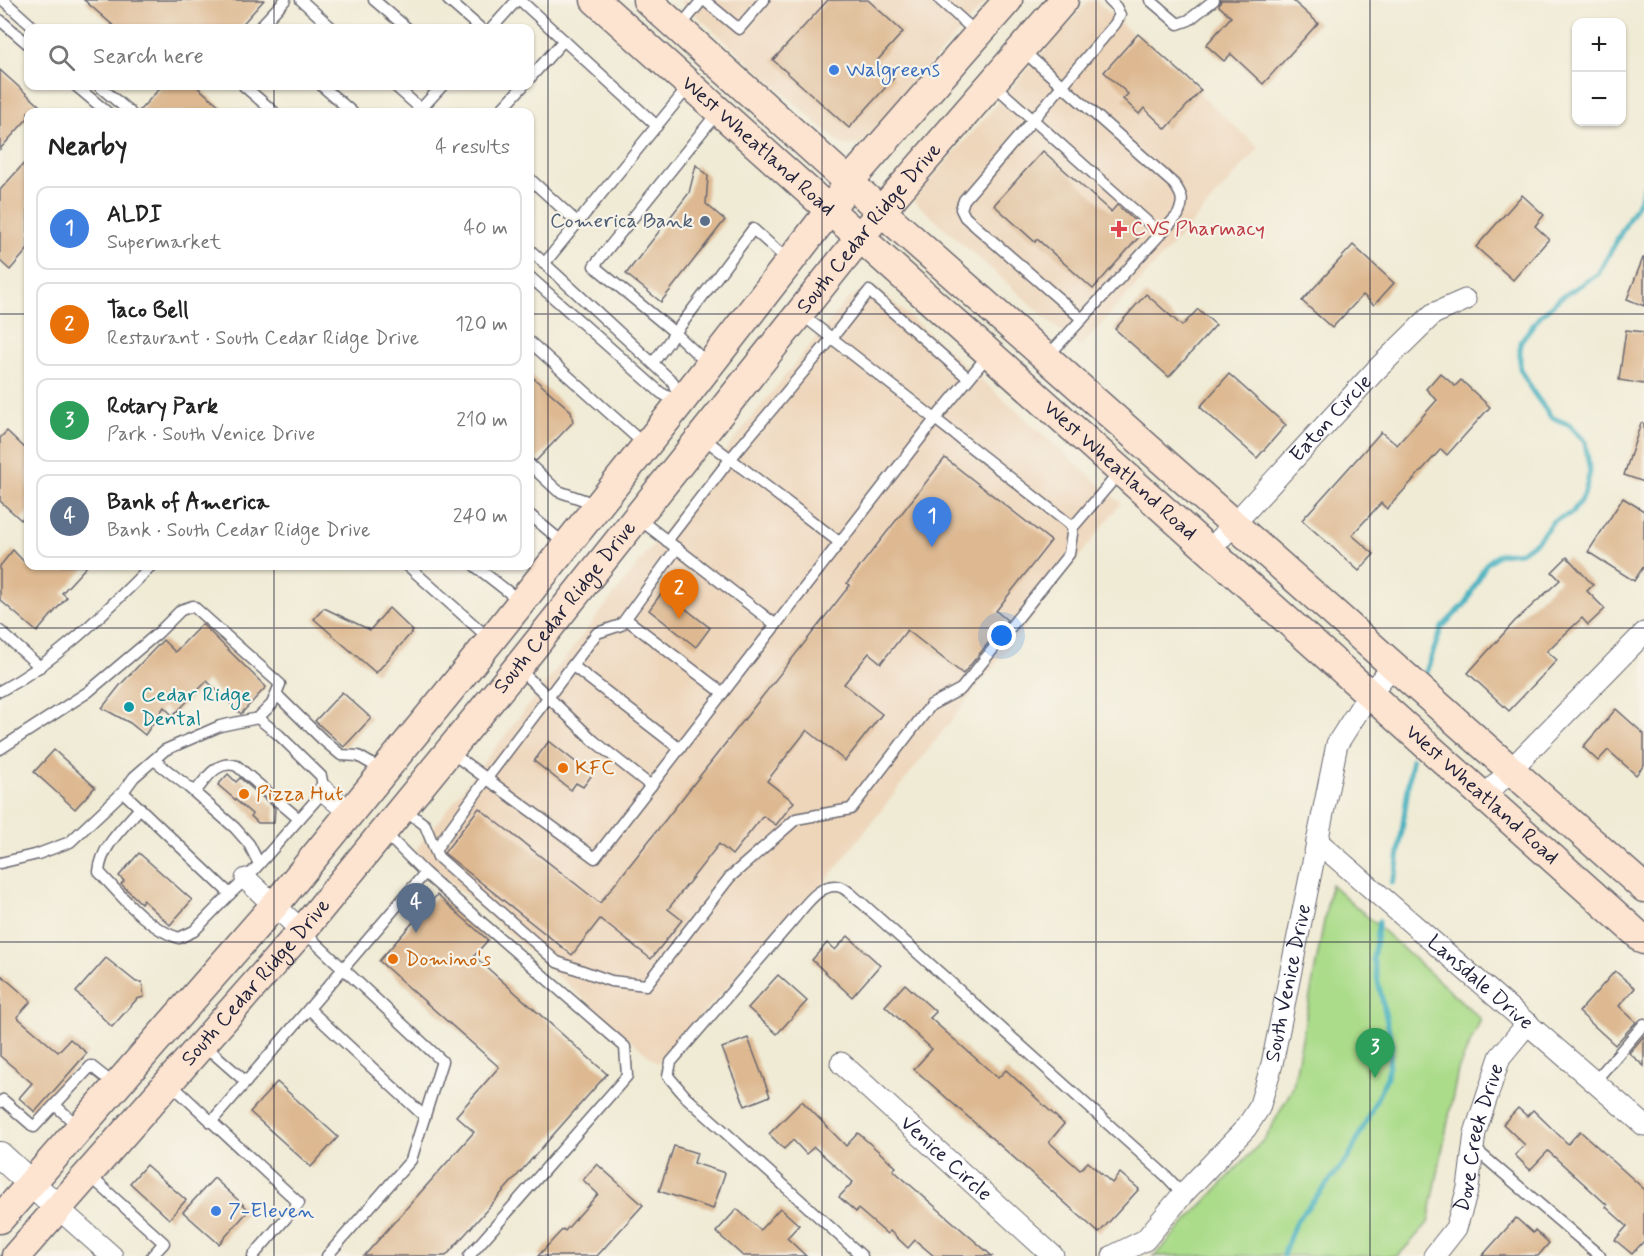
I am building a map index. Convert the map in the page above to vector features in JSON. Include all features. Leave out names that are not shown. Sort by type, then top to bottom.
[{"type":"main road","name":"West Wheatland Road","points":[[595,0],[1644,940]]},
{"type":"main road","name":"West Wheatland Road","points":[[647,0],[1046,358],[1644,888]]},
{"type":"main road","name":"South Cedar Ridge Drive","points":[[0,1219],[274,906],[522,602],[710,366],[849,182],[1008,0]]},
{"type":"main road","name":"South Cedar Ridge Drive","points":[[16,1256],[302,931],[517,668],[881,211],[1064,0]]},
{"type":"main road","points":[[1046,358],[1047,370],[1071,427]]},
{"type":"main road","points":[[680,403],[702,437]]},
{"type":"main road","points":[[491,640],[517,668]]},
{"type":"street","name":"Eaton Circle","points":[[1209,551],[1375,371],[1433,315],[1465,300]]},
{"type":"street","points":[[1484,797],[1636,655],[1644,633]]},
{"type":"street","name":"South Venice Drive","points":[[1113,1256],[1145,1240],[1183,1194],[1246,1128],[1258,1108],[1272,1064],[1337,744],[1369,694],[1393,666]]},
{"type":"street","points":[[324,790],[350,813]]},
{"type":"street","name":"Lansdale Drive","points":[[1317,841],[1644,1125]]},
{"type":"street","points":[[252,871],[274,906],[302,931]]},
{"type":"street","name":"Dove Creek Drive","points":[[1434,1256],[1456,1228],[1468,1188],[1475,1134],[1500,1057],[1528,1023]]},
{"type":"street","name":"Venice Circle","points":[[841,1063],[1053,1256]]},
{"type":"street","points":[[0,1155],[112,1256]]},
{"type":"lane","points":[[3,0],[30,24]]},
{"type":"lane","points":[[263,24],[285,0]]},
{"type":"lane","points":[[301,0],[328,24]]},
{"type":"lane","points":[[374,0],[402,24]]},
{"type":"lane","points":[[448,0],[475,24]]},
{"type":"lane","points":[[496,24],[519,0],[657,126]]},
{"type":"lane","points":[[679,28],[703,0],[739,29],[764,0]]},
{"type":"lane","points":[[940,0],[978,34]]},
{"type":"lane","points":[[1082,319],[965,217],[961,209],[964,200],[1115,24],[1120,15],[1109,0]]},
{"type":"lane","points":[[1150,0],[1178,24],[1189,20],[1214,0]]},
{"type":"lane","points":[[0,20],[24,41]]},
{"type":"lane","points":[[534,74],[564,40]]},
{"type":"lane","points":[[1021,49],[1174,184],[1182,194],[1183,203],[1178,214],[1161,234],[1046,358]]},
{"type":"lane","points":[[992,83],[1161,234]]},
{"type":"lane","points":[[544,264],[690,84]]},
{"type":"lane","points":[[81,90],[102,108]]},
{"type":"lane","points":[[104,90],[125,108]]},
{"type":"lane","points":[[249,90],[269,108]]},
{"type":"lane","points":[[327,90],[347,108]]},
{"type":"lane","points":[[399,90],[416,108]]},
{"type":"lane","points":[[422,108],[438,90]]},
{"type":"lane","points":[[503,108],[519,90]]},
{"type":"lane","points":[[710,366],[675,333],[594,266],[719,110]]},
{"type":"lane","points":[[534,183],[578,223]]},
{"type":"lane","points":[[653,363],[753,230],[790,261]]},
{"type":"lane","points":[[534,254],[673,382],[680,403]]},
{"type":"lane","points":[[534,281],[660,393],[680,403]]},
{"type":"lane","points":[[667,540],[731,458],[869,291],[968,378]]},
{"type":"lane","points":[[800,314],[936,418],[1072,527]]},
{"type":"lane","points":[[534,346],[645,446]]},
{"type":"lane","points":[[449,751],[595,858],[839,542],[989,354]]},
{"type":"lane","points":[[702,437],[839,542]]},
{"type":"lane","points":[[534,469],[558,491],[598,505]]},
{"type":"lane","points":[[403,808],[425,825],[438,857],[557,962],[611,981],[646,985],[730,878],[796,819],[851,809],[931,705],[961,689],[1069,554],[1072,527],[1120,471]]},
{"type":"lane","points":[[534,518],[566,546]]},
{"type":"lane","points":[[637,518],[776,624]]},
{"type":"lane","points":[[435,850],[486,778],[597,633],[621,625],[677,548]]},
{"type":"lane","points":[[0,691],[40,667],[76,639],[147,570]]},
{"type":"lane","points":[[412,570],[491,640]]},
{"type":"lane","points":[[480,570],[522,602]]},
{"type":"lane","points":[[0,749],[88,692],[158,633],[181,610],[193,606],[280,684],[272,704],[258,718],[220,726],[165,750],[134,777],[123,792],[70,842],[38,855],[0,863]]},
{"type":"lane","points":[[626,619],[723,693]]},
{"type":"lane","points":[[0,631],[40,667]]},
{"type":"lane","points":[[573,666],[680,749]]},
{"type":"lane","points":[[517,668],[594,741],[651,786]]},
{"type":"lane","points":[[276,693],[341,755],[358,756],[384,772]]},
{"type":"lane","points":[[140,808],[111,841],[100,860],[99,872],[149,922],[166,934],[179,938],[194,931],[252,871],[324,790],[321,776],[258,718]]},
{"type":"lane","points":[[154,760],[195,792],[235,828],[249,844],[252,871]]},
{"type":"lane","points":[[195,792],[213,770],[221,765],[231,764],[237,766],[299,819]]},
{"type":"lane","points":[[123,792],[230,894]]},
{"type":"lane","points":[[384,831],[426,873],[626,1047],[627,1076],[470,1256]]},
{"type":"lane","points":[[212,1122],[426,873]]},
{"type":"lane","points":[[862,1256],[686,1097],[668,1076],[671,1062],[813,897],[827,887],[842,887],[862,903],[1166,1176],[1183,1194]]},
{"type":"lane","points":[[302,931],[442,1061],[411,1160],[327,1256]]},
{"type":"lane","points":[[309,1009],[425,1117]]},
{"type":"lane","points":[[1595,1082],[1644,1023]]},
{"type":"lane","points":[[203,1044],[246,1082]]},
{"type":"lane","points":[[0,1102],[3,1100],[34,1127],[91,1066],[116,1086]]},
{"type":"lane","points":[[170,1083],[299,1203],[253,1256]]},
{"type":"lane","points":[[54,1105],[80,1128]]},
{"type":"lane","points":[[1473,1148],[1600,1256]]},
{"type":"lane","points":[[89,1175],[164,1243],[152,1256]]},
{"type":"shaded area","points":[[679,0],[987,0],[860,145],[843,146]]},
{"type":"shaded area","points":[[1089,0],[1095,0],[1259,148],[1080,348],[913,200]]},
{"type":"shaded area","points":[[877,288],[1121,503],[830,876],[657,1063],[415,851],[759,408],[845,302],[859,291]]},
{"type":"green space","points":[[1331,884],[1481,1019],[1458,1070],[1428,1223],[1398,1256],[1154,1256],[1266,1137],[1293,1087]]},
{"type":"building","points":[[84,0],[264,0],[243,24],[111,24]]},
{"type":"building","name":"Walgreens","points":[[828,0],[868,0],[903,32],[876,62],[894,78],[849,128],[773,60]]},
{"type":"building","points":[[1221,0],[1292,0],[1318,23],[1263,84],[1231,54],[1224,61],[1206,45],[1231,17],[1219,6]]},
{"type":"building","points":[[1138,34],[1201,90],[1166,129],[1144,108],[1139,114],[1123,99],[1128,94],[1104,72]]},
{"type":"building","points":[[0,70],[40,106],[24,108],[24,122],[0,149]]},
{"type":"building","points":[[158,90],[201,90],[222,108],[142,108]]},
{"type":"building","name":"CVS Pharmacy","points":[[1043,151],[1111,212],[1117,205],[1136,222],[1129,229],[1139,237],[1093,289],[1037,239],[1035,242],[994,205]]},
{"type":"building","points":[[24,163],[24,254],[10,270],[0,261],[0,190]]},
{"type":"building","points":[[696,165],[708,176],[706,204],[725,220],[661,302],[626,274],[689,193]]},
{"type":"building","points":[[1522,195],[1544,215],[1535,226],[1549,239],[1513,280],[1476,247]]},
{"type":"building","points":[[1353,245],[1394,283],[1374,305],[1363,295],[1332,328],[1302,301]]},
{"type":"building","points":[[1644,258],[1644,306],[1627,299]]},
{"type":"building","points":[[1146,294],[1182,326],[1198,309],[1216,325],[1169,377],[1115,329]]},
{"type":"building","points":[[1626,330],[1644,332],[1644,384],[1619,380]]},
{"type":"building","points":[[1440,373],[1455,386],[1461,380],[1490,407],[1447,455],[1441,449],[1387,509],[1381,503],[1352,535],[1374,554],[1359,571],[1302,520],[1381,432],[1397,445],[1437,400],[1426,389]]},
{"type":"building","points":[[1229,374],[1286,425],[1257,458],[1200,407]]},
{"type":"building","points":[[534,379],[571,411],[573,422],[536,461],[534,460]]},
{"type":"building","points":[[1641,423],[1644,424],[1644,482],[1624,475]]},
{"type":"building","points":[[7,431],[24,447],[24,516],[21,520],[0,501],[0,438]]},
{"type":"building","points":[[945,458],[1051,541],[996,611],[1007,620],[963,674],[907,630],[881,663],[869,653],[844,684],[882,714],[845,761],[807,730],[767,781],[794,802],[776,825],[763,816],[732,855],[719,844],[668,909],[682,920],[651,959],[600,919],[572,955],[444,853],[479,808],[600,903],[850,585],[847,583]]},
{"type":"building","points":[[1623,498],[1644,511],[1644,566],[1634,581],[1588,552]]},
{"type":"building","points":[[13,550],[24,562],[24,570],[83,570],[62,593],[67,597],[37,632],[0,600],[0,566]]},
{"type":"building","points":[[1567,557],[1593,585],[1587,591],[1605,609],[1588,625],[1582,618],[1547,651],[1557,660],[1509,711],[1468,673],[1515,621],[1560,580],[1552,572]]},
{"type":"building","points":[[663,591],[710,628],[696,647],[649,610]]},
{"type":"building","points":[[324,608],[370,630],[389,608],[413,631],[376,673],[314,619]]},
{"type":"building","points":[[202,624],[266,687],[241,714],[207,681],[173,716],[164,707],[145,735],[130,723],[102,708],[121,684],[163,640],[175,652]]},
{"type":"building","points":[[342,692],[371,718],[344,747],[315,721]]},
{"type":"building","points":[[1616,709],[1644,734],[1644,765],[1636,775],[1608,750],[1598,761],[1583,747]]},
{"type":"building","name":"KFC","points":[[549,741],[592,775],[583,787],[576,783],[571,790],[534,761]]},
{"type":"building","points":[[54,750],[95,787],[75,809],[34,772]]},
{"type":"building","name":"Pizza Hut","points":[[228,774],[236,782],[240,778],[275,808],[274,823],[258,823],[251,816],[252,814],[218,785]]},
{"type":"building","points":[[139,853],[192,900],[170,925],[143,900],[141,903],[121,884],[124,881],[119,876]]},
{"type":"building","points":[[437,895],[488,940],[474,956],[607,1074],[446,1256],[364,1256],[474,1132],[456,1116],[499,1067],[379,961]]},
{"type":"building","points":[[848,936],[880,965],[852,997],[812,960],[827,943],[835,950]]},
{"type":"building","points":[[106,958],[136,982],[142,982],[144,997],[137,999],[112,1027],[76,992]]},
{"type":"building","points":[[1615,971],[1635,988],[1619,1006],[1636,1022],[1615,1045],[1579,1012]]},
{"type":"building","points":[[0,974],[31,1001],[17,1017],[58,1052],[70,1039],[87,1053],[35,1112],[19,1098],[32,1083],[0,1056]]},
{"type":"building","points":[[778,975],[807,1001],[777,1034],[748,1008]]},
{"type":"building","points":[[905,984],[936,1012],[930,1018],[998,1078],[1006,1070],[1064,1124],[1049,1142],[1080,1170],[1088,1162],[1112,1183],[1120,1173],[1139,1189],[1099,1233],[914,1069],[932,1049],[885,1006]]},
{"type":"building","points":[[1644,1036],[1644,1066],[1629,1053]]},
{"type":"building","points":[[748,1038],[770,1096],[745,1106],[722,1048]]},
{"type":"building","points":[[277,1082],[338,1137],[311,1167],[250,1112]]},
{"type":"building","points":[[802,1101],[846,1146],[858,1133],[896,1167],[893,1170],[992,1256],[934,1256],[915,1240],[908,1248],[890,1231],[887,1234],[858,1209],[856,1212],[839,1197],[853,1182],[814,1147],[806,1154],[793,1140],[784,1149],[769,1134]]},
{"type":"building","points":[[1518,1108],[1527,1116],[1533,1110],[1568,1144],[1580,1131],[1644,1189],[1644,1241],[1632,1254],[1615,1240],[1627,1226],[1548,1151],[1530,1170],[1515,1155],[1525,1145],[1503,1124]]},
{"type":"building","points":[[674,1146],[697,1153],[694,1163],[725,1173],[713,1209],[659,1191]]},
{"type":"building","points":[[597,1164],[643,1205],[597,1256],[538,1256],[563,1229],[565,1231],[598,1194],[583,1180]]},
{"type":"building","points":[[146,1165],[186,1200],[169,1219],[130,1183]]},
{"type":"building","name":"7-Eleven","points":[[214,1178],[249,1210],[219,1244],[183,1212]]},
{"type":"building","points":[[780,1208],[799,1225],[787,1238],[806,1256],[743,1256],[716,1232],[737,1209],[760,1230]]},
{"type":"building","points":[[1516,1218],[1533,1233],[1535,1230],[1549,1243],[1538,1256],[1482,1256]]},
{"type":"waterway","points":[[1426,672],[1442,627],[1466,603],[1486,564],[1499,554],[1521,552],[1538,540],[1553,521],[1572,513],[1584,495],[1590,472],[1585,442],[1570,425],[1551,417],[1533,392],[1520,368],[1520,342],[1540,316],[1560,298],[1598,274],[1641,197],[1644,186]]},
{"type":"waterway","points":[[1392,883],[1396,873],[1412,759]]},
{"type":"waterway","points":[[1283,1256],[1295,1223],[1349,1157],[1387,1077],[1392,1044],[1373,959],[1379,921]]},
{"type":"place","name":"Walgreens","points":[[834,70]]},
{"type":"place","name":"Comerica Bank","points":[[705,221]]},
{"type":"place","name":"CVS Pharmacy","points":[[1119,229]]},
{"type":"place","name":"ALDI","points":[[932,547]]},
{"type":"place","name":"Taco Bell","points":[[679,619]]},
{"type":"place","name":"Cedar Ridge Dental","points":[[129,707]]},
{"type":"place","name":"KFC","points":[[563,768]]},
{"type":"place","name":"Pizza Hut","points":[[244,794]]},
{"type":"place","name":"Bank of America","points":[[416,933]]},
{"type":"place","name":"Domino's","points":[[393,959]]},
{"type":"place","name":"Rotary Park","points":[[1375,1078]]},
{"type":"place","name":"7-Eleven","points":[[216,1211]]}]
